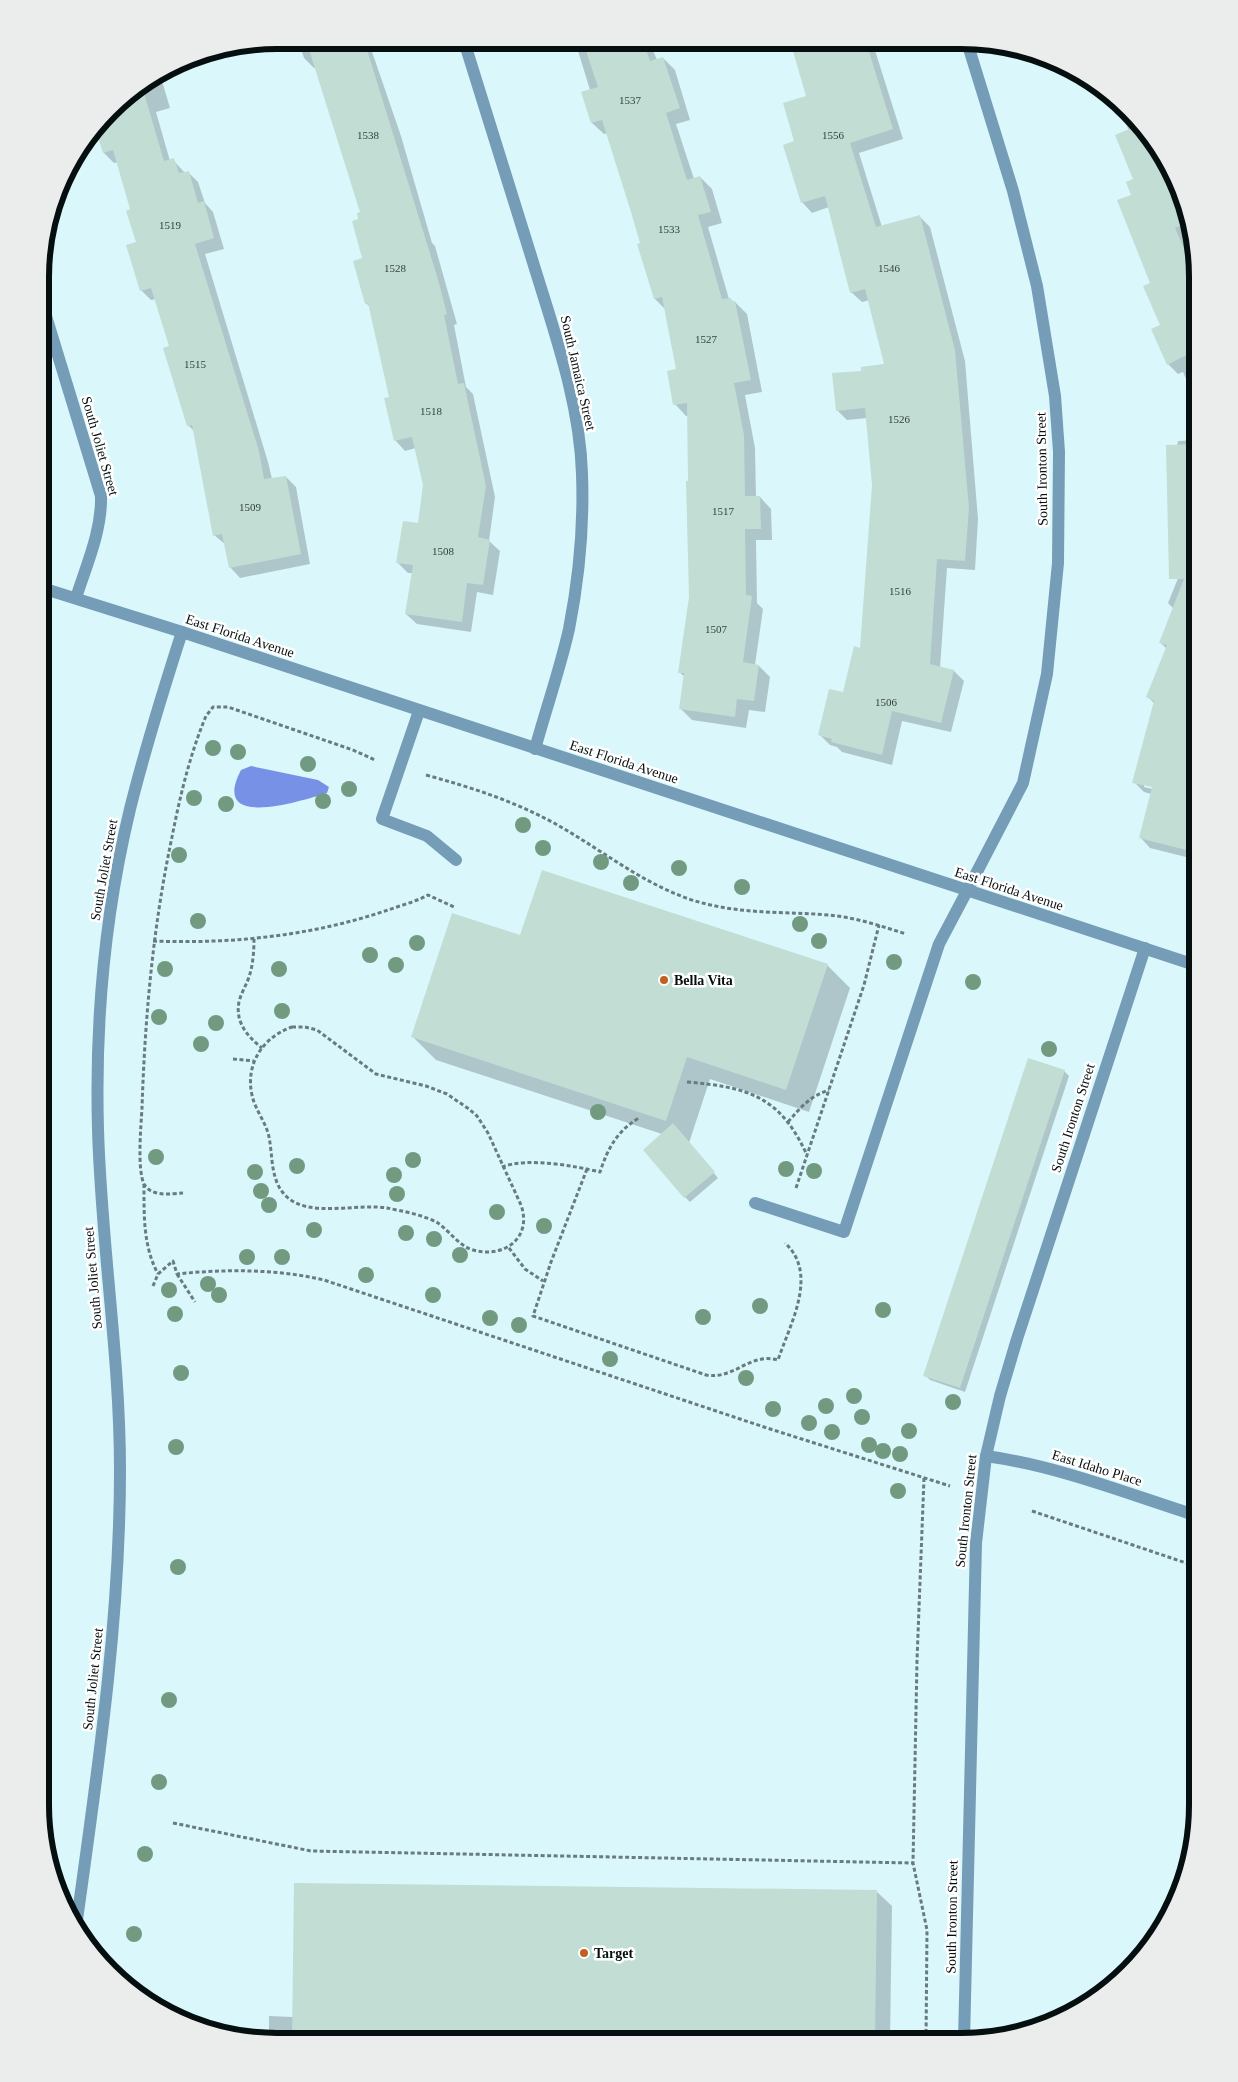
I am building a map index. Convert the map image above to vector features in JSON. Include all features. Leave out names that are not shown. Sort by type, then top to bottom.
[{"type":"street","name":"South Jamaica Street","points":[[467,49],[554,332],[568,384],[579,444],[582,504],[579,561],[575,590],[562,658],[534,749]]},
{"type":"street","name":"South Ironton Street","points":[[788,1213],[844,1232],[939,944],[1023,783],[1047,674],[1058,563],[1059,452],[1055,396],[1037,286],[1012,191],[969,49]]},
{"type":"street","name":"South Joliet Street","points":[[49,326],[101,496],[101,509],[96,535],[76,598]]},
{"type":"street","name":"East Florida Avenue","points":[[49,590],[1189,963]]},
{"type":"street","name":"South Joliet Street","points":[[77,1916],[109,1685],[120,1515],[119,1410],[99,1173],[99,1043],[103,975],[117,874],[130,810],[182,632]]},
{"type":"street","points":[[419,711],[382,818],[427,836],[456,860]]},
{"type":"street","name":"South Ironton Street","points":[[964,2033],[976,1543],[986,1456],[1000,1396],[1017,1339],[1145,948]]},
{"type":"street","points":[[755,1203],[788,1213]]},
{"type":"street","name":"East Idaho Place","points":[[986,1456],[1009,1459],[1061,1472],[1189,1513]]},
{"type":"path","points":[[158,1274],[152,1262],[146,1240],[144,1184],[141,1164],[142,1082],[147,997],[153,941],[163,881],[182,790],[203,723],[214,707],[228,707],[399,768],[489,793],[554,824],[634,873],[688,898],[718,908],[739,911],[827,915],[879,925],[906,934]]},
{"type":"path","points":[[153,941],[203,942],[254,939],[333,926],[370,916],[428,895],[454,907]]},
{"type":"path","points":[[588,1169],[544,1281],[533,1316],[706,1375],[719,1377],[761,1358],[778,1360],[796,1306],[801,1284],[801,1269],[798,1258],[791,1248],[779,1239],[864,985],[879,925]]},
{"type":"path","points":[[254,939],[250,976],[239,1002],[238,1016],[239,1022],[246,1032],[262,1048]]},
{"type":"path","points":[[311,1028],[324,1034],[376,1074],[426,1086],[447,1094],[464,1105],[477,1116],[488,1134],[523,1211],[522,1228],[509,1248],[484,1251],[469,1249],[436,1222],[393,1210],[372,1206],[308,1207],[287,1198],[276,1179],[268,1130],[252,1096],[251,1079],[254,1061],[262,1048],[274,1036],[287,1029],[311,1028]]},
{"type":"path","points":[[233,1059],[254,1061]]},
{"type":"path","points":[[686,1082],[721,1085],[751,1093],[771,1105],[788,1122],[807,1154]]},
{"type":"path","points":[[788,1122],[807,1101],[829,1090]]},
{"type":"path","points":[[502,1167],[515,1162],[528,1162],[600,1172],[610,1147],[618,1135],[630,1123],[639,1118]]},
{"type":"path","points":[[144,1184],[153,1191],[164,1194],[183,1193]]},
{"type":"path","points":[[509,1248],[526,1269],[544,1281]]},
{"type":"path","points":[[153,1286],[158,1274],[173,1261],[177,1274],[195,1302]]},
{"type":"path","points":[[177,1274],[217,1271],[279,1273],[324,1280],[767,1428],[950,1486]]},
{"type":"path","points":[[924,1478],[917,1660],[913,1863],[927,1930],[926,2033]]},
{"type":"path","points":[[1032,1511],[1189,1564]]},
{"type":"path","points":[[173,1823],[311,1851],[913,1863]]},
{"type":"water","points":[[251,766],[318,780],[329,787],[327,793],[298,801],[262,807],[247,806],[237,800],[234,789],[241,770]]},
{"type":"building","points":[[309,49],[367,49],[437,276],[447,314],[444,315],[458,384],[464,383],[486,486],[478,537],[490,540],[483,585],[467,583],[462,622],[405,614],[413,565],[396,563],[403,521],[418,523],[423,485],[412,437],[394,441],[384,398],[389,397],[368,303],[365,304],[353,261],[362,258],[352,221],[358,219],[357,213],[360,212]]},
{"type":"building","points":[[585,49],[646,49],[650,61],[663,57],[680,108],[666,113],[687,180],[700,176],[711,212],[698,215],[722,299],[731,298],[732,301],[735,301],[751,380],[734,383],[744,435],[745,496],[760,496],[761,529],[745,529],[746,595],[752,596],[743,662],[759,665],[754,701],[737,699],[735,717],[679,709],[684,673],[678,673],[689,597],[686,481],[688,481],[687,403],[673,405],[667,371],[676,369],[662,297],[654,299],[637,244],[640,243],[631,212],[602,120],[591,123],[581,92],[598,87]]},
{"type":"building","points":[[792,49],[868,49],[893,129],[850,143],[876,227],[920,215],[955,350],[969,508],[965,561],[937,559],[930,664],[954,670],[941,723],[892,711],[882,755],[831,742],[832,739],[818,735],[829,689],[843,692],[854,646],[860,648],[872,485],[865,408],[836,411],[832,373],[861,371],[861,367],[884,364],[865,289],[850,293],[825,196],[801,203],[783,145],[794,141],[783,103],[806,96]]},
{"type":"building","points":[[144,92],[164,161],[174,158],[179,173],[189,171],[198,203],[204,201],[214,238],[195,244],[259,451],[264,479],[286,476],[301,554],[229,568],[222,534],[213,536],[192,425],[187,426],[163,348],[169,346],[151,288],[140,291],[126,245],[136,242],[126,211],[130,209],[113,150],[103,153],[98,136],[126,105]]},
{"type":"building","points":[[1134,127],[1151,150],[1166,176],[1183,225],[1175,228],[1189,262],[1189,354],[1167,365],[1151,329],[1160,325],[1143,286],[1150,283],[1117,200],[1131,195],[1126,182],[1133,179],[1115,135]]},
{"type":"building","points":[[1189,444],[1189,851],[1139,838],[1152,787],[1132,783],[1154,701],[1146,697],[1167,645],[1159,643],[1184,579],[1169,579],[1166,445]]},
{"type":"building","name":"Bella Vita","points":[[542,870],[828,964],[786,1090],[687,1057],[666,1121],[411,1037],[452,913],[520,935]]},
{"type":"building","points":[[1028,1058],[1065,1070],[960,1388],[923,1376]]},
{"type":"building","points":[[673,1123],[715,1172],[684,1198],[643,1150]]},
{"type":"building","name":"Target","points":[[294,1883],[877,1890],[875,2033],[292,2033]]},
{"type":"place","name":"Bella Vita","points":[[664,980]]},
{"type":"place","name":"Target","points":[[584,1953]]}]
